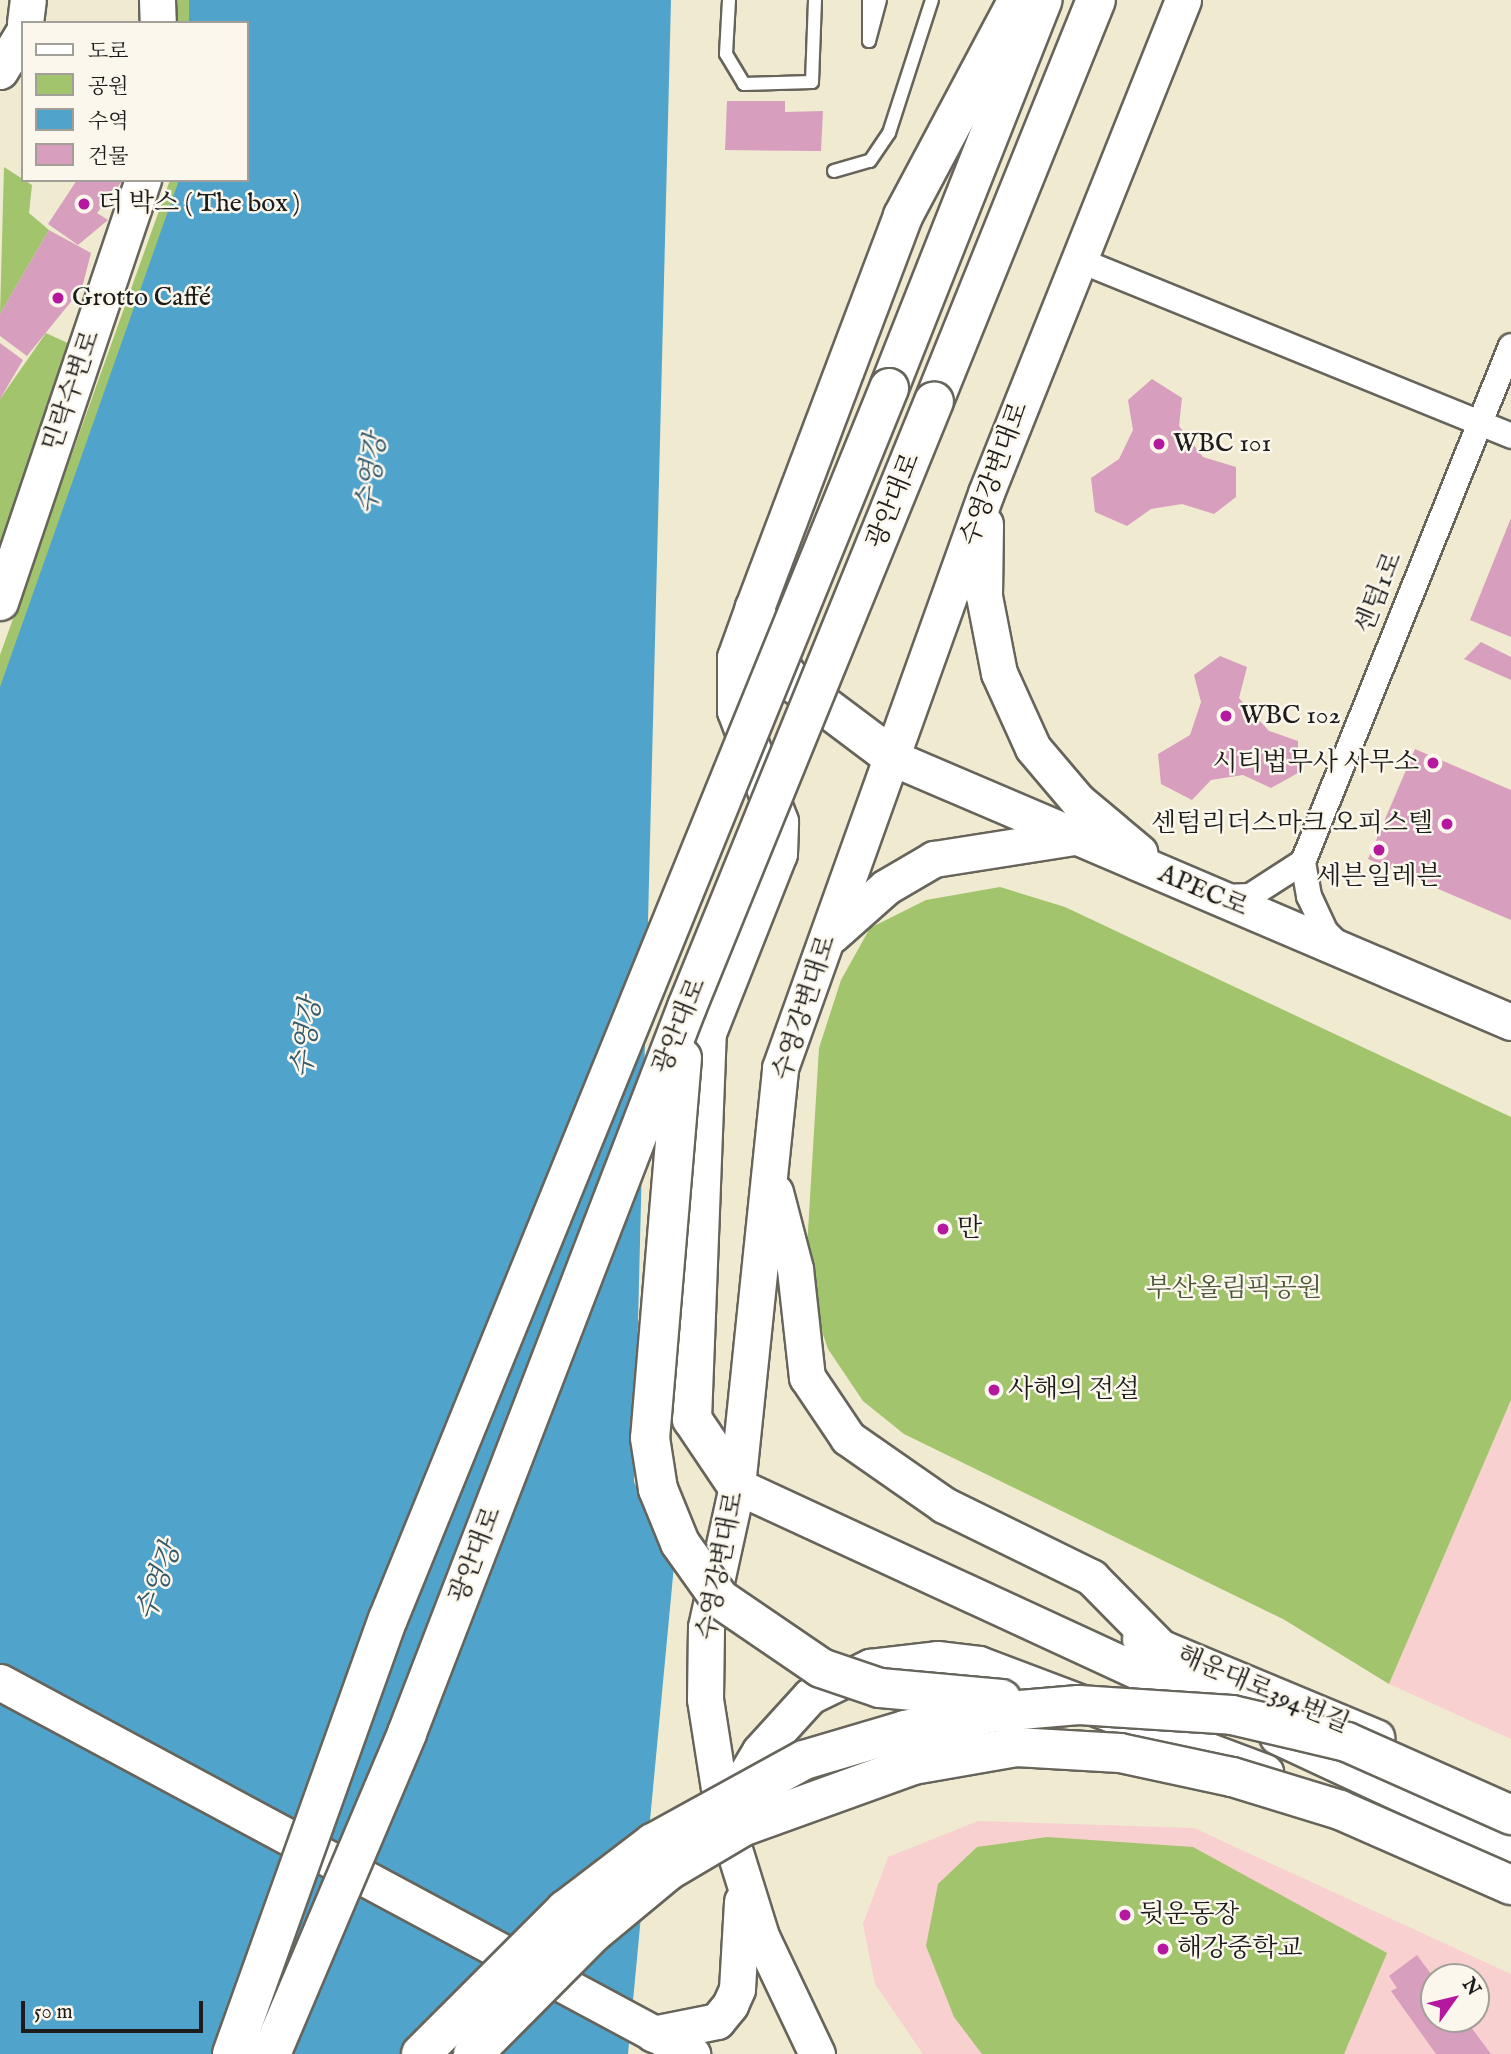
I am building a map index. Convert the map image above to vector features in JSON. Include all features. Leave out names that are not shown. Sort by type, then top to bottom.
[{"type":"highway","points":[[737,1486],[692,1419],[707,1033],[778,854],[779,822],[737,711],[737,658],[903,216],[1018,0]]},
{"type":"highway","name":"광안대로","points":[[232,2054],[388,1619],[889,388],[1043,0]]},
{"type":"highway","name":"광안대로","points":[[271,2054],[407,1733],[687,1007],[1096,0]]},
{"type":"highway","points":[[755,608],[767,646],[791,681],[895,759]]},
{"type":"highway","points":[[687,1007],[650,1438],[658,1489],[680,1544],[720,1599],[821,1668],[880,1688],[1079,1706],[1232,1715],[1347,1742],[1511,1815]]},
{"type":"highway","points":[[421,2054],[565,1910],[653,1843],[729,1797],[804,1759],[905,1730],[997,1712],[1079,1706]]},
{"type":"highway","points":[[473,2054],[591,1935],[668,1871],[743,1828],[913,1765],[1016,1747],[1120,1753],[1231,1777],[1340,1810],[1511,1887]]},
{"type":"main road","points":[[25,21],[28,0]]},
{"type":"main road","points":[[157,0],[158,21]]},
{"type":"main road","name":"수영강변대로","points":[[817,2054],[761,1936],[744,1866],[723,1814],[705,1699],[706,1627],[737,1486],[780,1068],[895,759],[986,493],[1076,259],[1183,0]]},
{"type":"main road","points":[[0,71],[21,36]]},
{"type":"main road","name":"민락수변로","points":[[0,602],[142,182]]},
{"type":"main road","points":[[986,493],[984,596],[999,673],[1033,748],[1078,801],[1166,875]]},
{"type":"main road","name":"APEC로","points":[[895,759],[1511,1022]]},
{"type":"main road","points":[[826,940],[886,887],[934,859],[1076,837]]},
{"type":"main road","points":[[769,1170],[795,1269],[807,1377],[849,1438],[944,1505],[1091,1577],[1160,1647]]},
{"type":"main road","name":"해운대로394번길","points":[[737,1486],[1511,1845]]},
{"type":"main road","name":"해운대로394번길","points":[[1007,1610],[1122,1632],[1511,1794]]},
{"type":"main road","name":"해운대로394번길","points":[[1007,1610],[1324,1795],[1511,1887]]},
{"type":"main road","points":[[723,1814],[760,1751],[810,1696],[870,1667],[937,1659],[978,1664],[1047,1688],[1324,1795]]},
{"type":"main road","points":[[0,1682],[692,2054]]},
{"type":"main road","name":"해운대로394번길","points":[[1368,1778],[1424,1845]]},
{"type":"main road","points":[[653,2034],[717,2021],[730,2006],[737,1989],[744,1866]]},
{"type":"street","points":[[1076,259],[1511,436]]},
{"type":"street","name":"센텀1로","points":[[1303,862],[1511,346]]},
{"type":"street","points":[[1216,897],[1250,896],[1303,862],[1326,932],[1347,952]]},
{"type":"lane","points":[[729,0],[726,54],[744,84],[812,82],[815,0]]},
{"type":"lane","points":[[869,0],[869,41],[880,0]]},
{"type":"lane","points":[[834,171],[870,161],[889,133],[932,0]]},
{"type":"shaded area","points":[[1511,1400],[1511,1739],[1389,1684]]},
{"type":"shaded area","name":"뒷운동장","points":[[978,1821],[1194,1828],[1487,1963],[1420,1963],[1420,2033],[1490,2033],[1490,1964],[1511,1974],[1511,2054],[923,2054],[875,1984],[863,1924],[888,1857]]},
{"type":"green space","points":[[170,0],[219,0],[219,21],[170,21]]},
{"type":"green space","points":[[4,167],[21,178],[21,182],[32,185],[29,213],[49,230],[0,314]]},
{"type":"green space","points":[[169,182],[210,182],[0,792],[0,655]]},
{"type":"green space","points":[[46,333],[74,346],[0,555],[0,399]]},
{"type":"green space","name":"부산올림픽공원","points":[[1000,887],[1065,907],[1511,1117],[1511,1400],[1389,1684],[1283,1619],[904,1434],[863,1401],[828,1349],[805,1281],[819,1048],[841,980],[870,928],[926,900]]},
{"type":"green space","name":"뒷운동장","points":[[1047,1837],[1193,1847],[1387,1953],[1344,2054],[982,2054],[954,2017],[926,1946],[938,1884],[977,1847]]},
{"type":"water","name":"수영강","points":[[189,0],[671,0],[634,1482],[652,1516],[678,1523],[628,2054],[0,2054],[0,687],[178,182],[248,182],[248,21],[189,21]]},
{"type":"building","points":[[727,101],[785,101],[785,112],[823,111],[821,151],[725,150]]},
{"type":"building","name":"더 박스 ( The box )","points":[[76,182],[121,182],[97,213],[108,220],[78,245],[48,224]]},
{"type":"building","points":[[49,230],[91,253],[82,288],[27,356],[0,336],[0,314]]},
{"type":"building","points":[[0,343],[23,360],[0,399]]},
{"type":"building","name":"WBC 101","points":[[1152,379],[1182,398],[1179,426],[1203,457],[1236,467],[1236,497],[1214,514],[1182,504],[1151,509],[1127,526],[1095,512],[1091,478],[1119,459],[1133,430],[1128,400]]},
{"type":"building","points":[[1511,518],[1511,637],[1470,620]]},
{"type":"building","points":[[1481,642],[1511,657],[1511,680],[1464,659]]},
{"type":"building","name":"WBC 102","points":[[1220,656],[1247,667],[1239,698],[1269,731],[1298,741],[1298,773],[1271,788],[1243,775],[1211,780],[1192,800],[1161,784],[1158,754],[1190,735],[1201,702],[1194,675]]},
{"type":"building","name":"센텀리더스마크 오피스텔","points":[[1415,749],[1511,790],[1511,920],[1368,859]]},
{"type":"building","points":[[1417,1955],[1423,1963],[1420,1963],[1420,2032],[1391,1991],[1397,1988],[1389,1976]]},
{"type":"building","points":[[1421,2033],[1475,2033],[1491,2054],[1436,2054]]},
{"type":"place","name":"더 박스 ( The box )","points":[[84,204]]},
{"type":"place","name":"Grotto Caffé","points":[[58,298]]},
{"type":"place","name":"WBC 101","points":[[1159,444]]},
{"type":"place","name":"WBC 102","points":[[1226,716]]},
{"type":"place","name":"시티법무사 사무소","points":[[1433,763]]},
{"type":"place","name":"센텀리더스마크 오피스텔","points":[[1447,824]]},
{"type":"place","name":"세븐일레븐","points":[[1379,850]]},
{"type":"place","name":"만","points":[[943,1229]]},
{"type":"place","name":"사해의 전설","points":[[994,1390]]},
{"type":"place","name":"뒷운동장","points":[[1125,1915]]},
{"type":"place","name":"해강중학교","points":[[1163,1949]]}]
